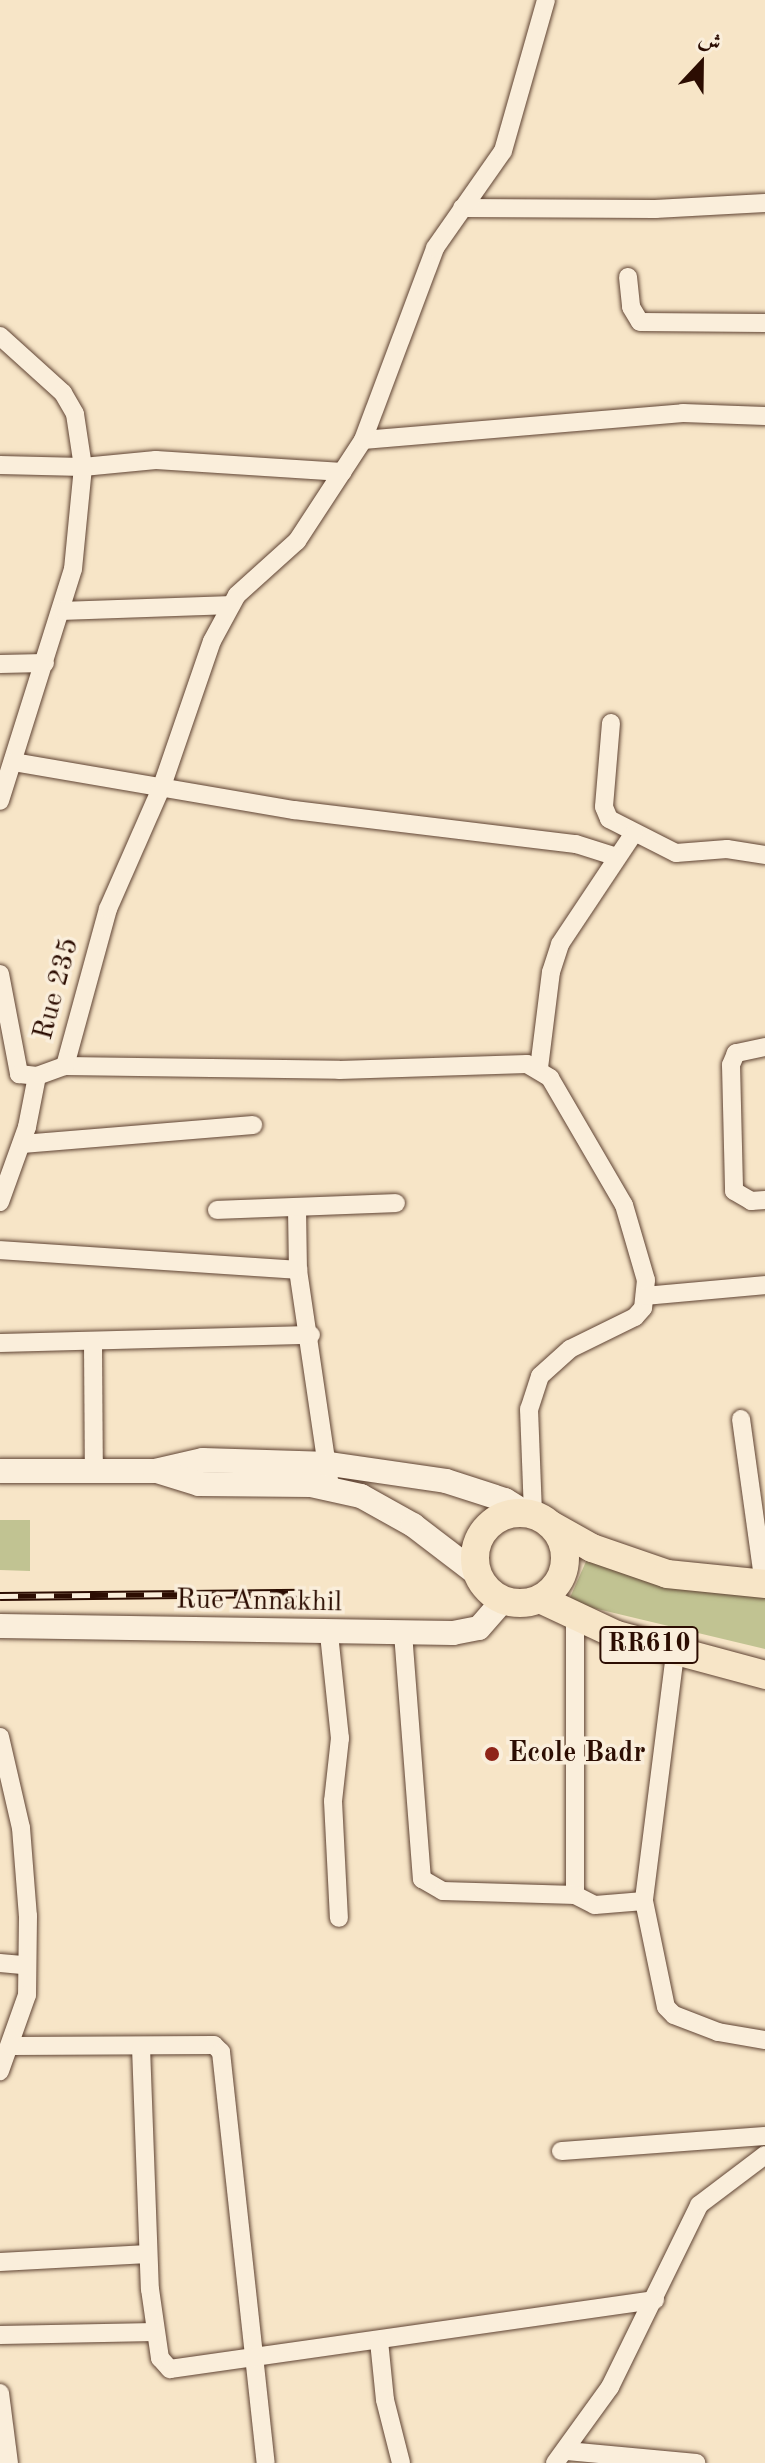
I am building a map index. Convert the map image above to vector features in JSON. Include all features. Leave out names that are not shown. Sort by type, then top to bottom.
[{"type":"main road","points":[[0,1471],[155,1471],[203,1460],[330,1476],[446,1481],[505,1500],[592,1548],[667,1574],[764,1584]]},
{"type":"main road","points":[[330,1476],[394,1513],[477,1574],[503,1600],[540,1599],[558,1582],[565,1558],[537,1517]]},
{"type":"main road","points":[[477,1574],[476,1543],[484,1529],[495,1519],[537,1517]]},
{"type":"main road","name":"RR610","points":[[540,1599],[575,1619],[675,1654],[765,1675]]},
{"type":"main road","name":"Rue Annakhil","points":[[0,1626],[329,1634],[468,1632],[488,1621],[503,1600]]},
{"type":"street","name":"Rue 235","points":[[0,1202],[13,1153],[19,1075],[65,1066],[108,909],[162,786],[212,641],[231,605],[287,554],[363,440],[384,394],[427,267],[462,208],[503,151],[546,0]]},
{"type":"street","points":[[462,208],[655,209],[765,203]]},
{"type":"street","points":[[628,277],[631,307],[640,322],[765,323]]},
{"type":"street","points":[[0,336],[63,393],[75,414],[83,467],[73,569],[1,794]]},
{"type":"street","points":[[363,440],[683,413],[765,416]]},
{"type":"street","points":[[0,465],[83,467],[156,460],[343,472]]},
{"type":"street","points":[[62,611],[231,605]]},
{"type":"street","points":[[0,664],[45,663]]},
{"type":"street","points":[[611,723],[604,814],[634,833],[676,853],[727,849],[765,855]]},
{"type":"street","points":[[13,762],[308,812],[562,842],[617,857]]},
{"type":"street","points":[[539,1068],[551,972],[560,944],[634,833]]},
{"type":"street","points":[[0,974],[19,1075]]},
{"type":"street","points":[[765,1047],[736,1053],[731,1065],[734,1191],[751,1201],[765,1200]]},
{"type":"street","points":[[65,1066],[539,1068],[554,1082],[624,1205],[644,1264],[645,1296],[635,1317],[570,1349],[540,1376],[529,1409],[537,1517]]},
{"type":"street","points":[[13,1153],[253,1125]]},
{"type":"street","points":[[217,1210],[396,1203]]},
{"type":"street","points":[[297,1208],[298,1270],[311,1335],[330,1476]]},
{"type":"street","points":[[0,1250],[298,1270]]},
{"type":"street","points":[[645,1296],[765,1285]]},
{"type":"street","points":[[0,1343],[93,1344],[311,1335]]},
{"type":"street","points":[[93,1344],[94,1472]]},
{"type":"street","points":[[741,1419],[764,1584]]},
{"type":"street","points":[[575,1619],[575,1895]]},
{"type":"street","points":[[403,1633],[422,1879],[443,1891],[575,1895],[595,1905],[644,1901]]},
{"type":"street","points":[[329,1634],[340,1738],[333,1801],[339,1918]]},
{"type":"street","points":[[675,1654],[644,1901],[666,2007],[674,2015],[718,2032],[765,2040]]},
{"type":"street","points":[[0,1737],[21,1828],[27,1995],[0,2071]]},
{"type":"street","points":[[0,1963],[25,1965]]},
{"type":"street","points":[[11,2046],[214,2045],[221,2052],[257,2358],[266,2463]]},
{"type":"street","points":[[141,2047],[148,2254],[155,2332],[163,2365],[176,2370],[655,2300]]},
{"type":"street","points":[[561,2151],[765,2136]]},
{"type":"street","points":[[561,2457],[610,2387],[699,2205],[765,2155]]},
{"type":"street","points":[[0,2262],[148,2254]]},
{"type":"street","points":[[0,2335],[155,2332]]},
{"type":"street","points":[[379,2341],[385,2400],[401,2463]]},
{"type":"street","points":[[0,2393],[9,2463]]},
{"type":"street","points":[[561,2457],[696,2463]]},
{"type":"green space","points":[[0,1520],[30,1520],[30,1571],[0,1570]]},
{"type":"green space","points":[[588,1557],[765,1590],[765,1649],[568,1602]]},
{"type":"railway","points":[[0,1596],[305,1593]]},
{"type":"place","name":"Ecole Badr","points":[[492,1754]]}]
